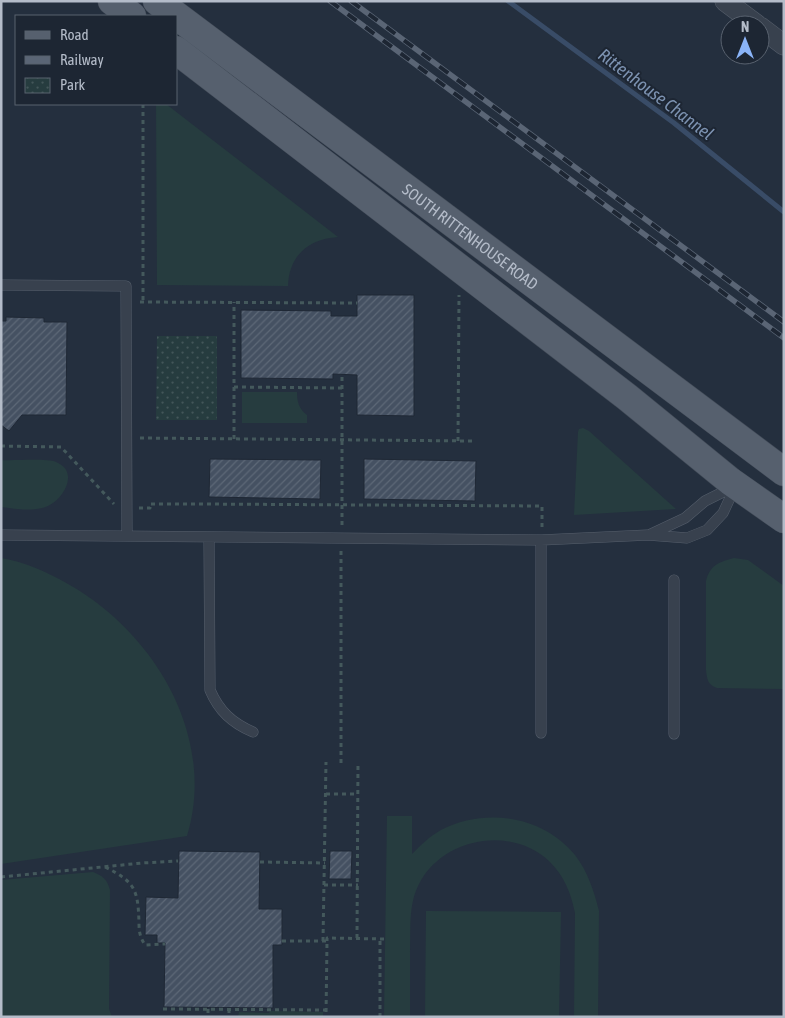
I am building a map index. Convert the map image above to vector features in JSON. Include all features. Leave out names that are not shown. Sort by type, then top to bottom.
[{"type":"main road","points":[[112,1],[131,15]]},
{"type":"main road","name":"SOUTH RITTENHOUSE ROAD","points":[[157,1],[176,15]]},
{"type":"main road","name":"SOUTH RITTENHOUSE ROAD","points":[[178,17],[784,472]]},
{"type":"main road","name":"SOUTH RITTENHOUSE ROAD","points":[[178,52],[627,397],[736,485],[784,519]]},
{"type":"main road","points":[[736,485],[759,454]]},
{"type":"street","points":[[725,1],[744,15]]},
{"type":"street","points":[[770,34],[784,45]]},
{"type":"lane","points":[[1,285],[126,286],[127,536]]},
{"type":"lane","points":[[648,536],[685,518],[706,501],[736,485]]},
{"type":"lane","points":[[1,535],[542,540],[648,536],[687,538],[707,530],[723,513],[736,485]]},
{"type":"lane","points":[[209,537],[210,690],[215,703],[224,714],[236,724],[252,732]]},
{"type":"lane","points":[[541,733],[542,540]]},
{"type":"lane","points":[[674,580],[674,734]]},
{"type":"path","points":[[143,105],[143,302]]},
{"type":"path","points":[[458,441],[459,295]]},
{"type":"path","points":[[126,302],[357,303]]},
{"type":"path","points":[[234,302],[234,439]]},
{"type":"path","points":[[342,374],[342,765]]},
{"type":"path","points":[[234,387],[342,388]]},
{"type":"path","points":[[127,438],[473,441]]},
{"type":"path","points":[[1,446],[61,447],[117,507],[150,508],[150,504],[542,506],[542,540]]},
{"type":"path","points":[[326,762],[324,885],[326,1017]]},
{"type":"path","points":[[357,938],[358,762]]},
{"type":"path","points":[[326,794],[358,794]]},
{"type":"path","points":[[1,876],[178,861]]},
{"type":"path","points":[[260,862],[325,863]]},
{"type":"path","points":[[105,867],[124,876],[135,890],[138,903],[139,936],[146,945],[164,944]]},
{"type":"path","points":[[324,885],[358,885]]},
{"type":"path","points":[[282,941],[325,941],[327,938],[386,939]]},
{"type":"path","points":[[380,939],[380,1017]]},
{"type":"path","points":[[163,1009],[326,1010]]},
{"type":"path","points":[[208,1009],[208,1017]]},
{"type":"path","points":[[229,1009],[229,1017]]},
{"type":"green space","points":[[156,105],[167,105],[338,237],[318,241],[302,251],[292,266],[288,286],[157,285]]},
{"type":"green space","points":[[157,336],[217,336],[217,420],[156,420]]},
{"type":"green space","points":[[242,392],[297,392],[299,405],[307,415],[307,423],[242,423]]},
{"type":"green space","points":[[583,428],[589,431],[676,509],[574,515],[578,432],[579,429]]},
{"type":"green space","points":[[1,460],[45,460],[56,462],[63,466],[67,472],[67,484],[60,497],[43,508],[19,509],[1,507]]},
{"type":"green space","points":[[1,558],[27,565],[68,584],[99,605],[128,630],[152,659],[171,691],[185,726],[193,762],[194,799],[187,836],[1,864]]},
{"type":"green space","points":[[734,558],[748,560],[784,586],[784,689],[717,688],[710,684],[708,679],[706,670],[706,581],[710,571],[716,565]]},
{"type":"green space","points":[[387,816],[412,816],[412,854],[441,830],[458,823],[476,819],[513,819],[547,831],[562,842],[575,855],[584,868],[593,889],[599,911],[598,1017],[574,1017],[575,913],[563,879],[550,862],[534,850],[517,843],[498,840],[479,841],[461,847],[444,856],[430,868],[419,884],[413,900],[411,917],[410,1017],[384,1017]]},
{"type":"green space","points":[[93,872],[104,878],[110,890],[109,1009],[112,1017],[1,1017],[1,880]]},
{"type":"green space","points":[[426,911],[561,912],[559,1017],[425,1017]]},
{"type":"green space","points":[[270,1011],[323,1012],[323,1017],[238,1017],[239,1012],[269,1013]]},
{"type":"building","points":[[357,295],[414,295],[414,416],[357,415],[357,375],[333,374],[333,379],[241,378],[241,310],[331,311],[331,316],[357,316]]},
{"type":"building","points":[[6,317],[44,318],[44,322],[67,322],[66,415],[22,415],[9,431],[1,425],[1,321],[6,321]]},
{"type":"building","points":[[210,459],[321,460],[320,499],[209,497]]},
{"type":"building","points":[[364,459],[476,461],[475,501],[364,499]]},
{"type":"building","points":[[179,851],[260,852],[259,909],[282,909],[282,945],[273,945],[273,1008],[164,1007],[165,943],[157,943],[157,935],[145,935],[146,897],[178,898]]},
{"type":"building","points":[[330,851],[352,851],[351,879],[329,879]]},
{"type":"waterway","name":"Rittenhouse Channel","points":[[508,1],[674,123],[784,212]]},
{"type":"railway","points":[[330,1],[784,338]]},
{"type":"railway","points":[[351,1],[784,322]]}]
